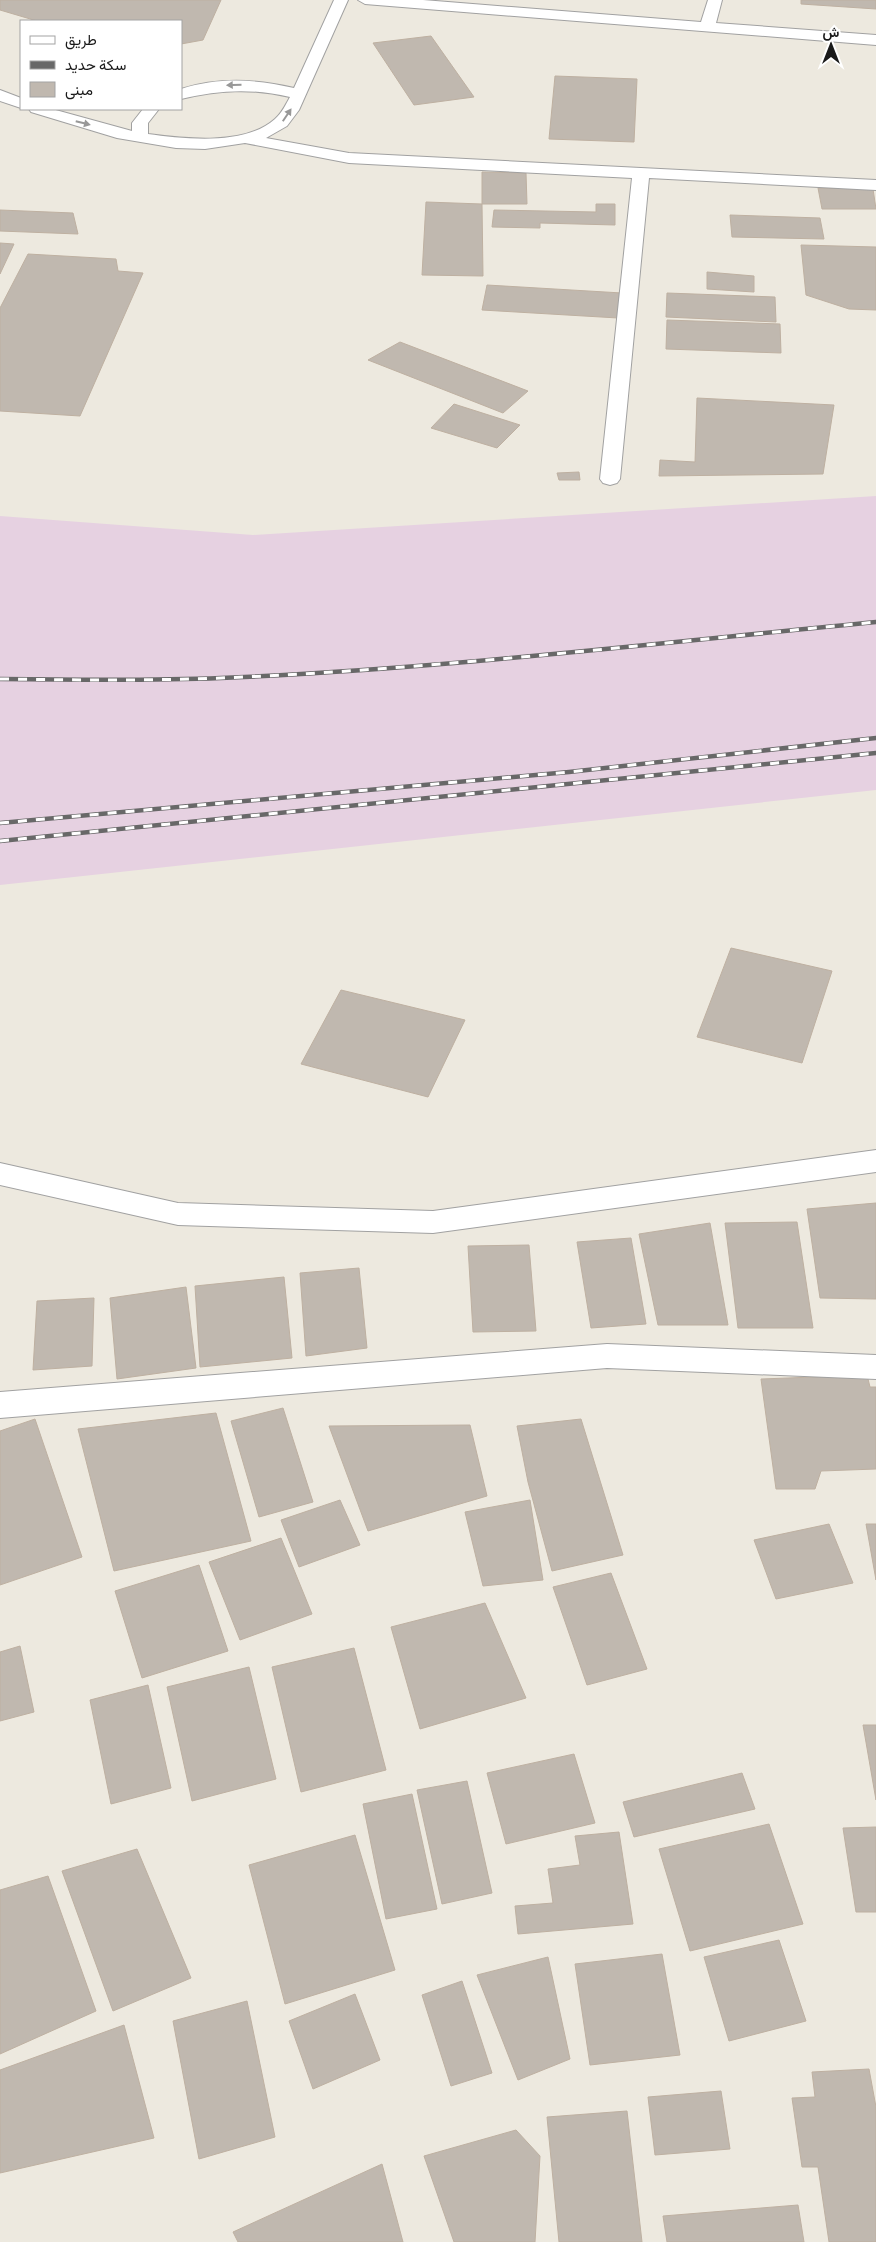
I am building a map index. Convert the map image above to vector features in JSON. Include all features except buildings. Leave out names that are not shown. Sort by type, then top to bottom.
[{"type":"street","points":[[40,110],[61,117],[175,144],[199,146],[247,139],[268,132],[283,122],[299,94],[341,0]]},
{"type":"street","points":[[365,0],[876,40]]},
{"type":"street","points":[[707,27],[714,0]]},
{"type":"street","points":[[182,94],[217,86],[246,85],[274,88],[299,94]]},
{"type":"street","points":[[0,96],[20,103]]},
{"type":"street","points":[[140,136],[140,123],[150,110]]},
{"type":"street","points":[[247,139],[349,158],[876,185]]},
{"type":"street","points":[[610,478],[641,172]]},
{"type":"street","points":[[0,1174],[178,1214],[433,1222],[876,1161]]},
{"type":"street","points":[[0,1405],[607,1356],[876,1367]]},
{"type":"shaded area","points":[[876,496],[876,790],[0,885],[0,516],[253,535]]},
{"type":"railway","points":[[0,679],[166,680],[303,674],[467,662],[876,622]]},
{"type":"railway","points":[[0,823],[569,772],[876,738]]},
{"type":"railway","points":[[0,841],[876,753]]}]
